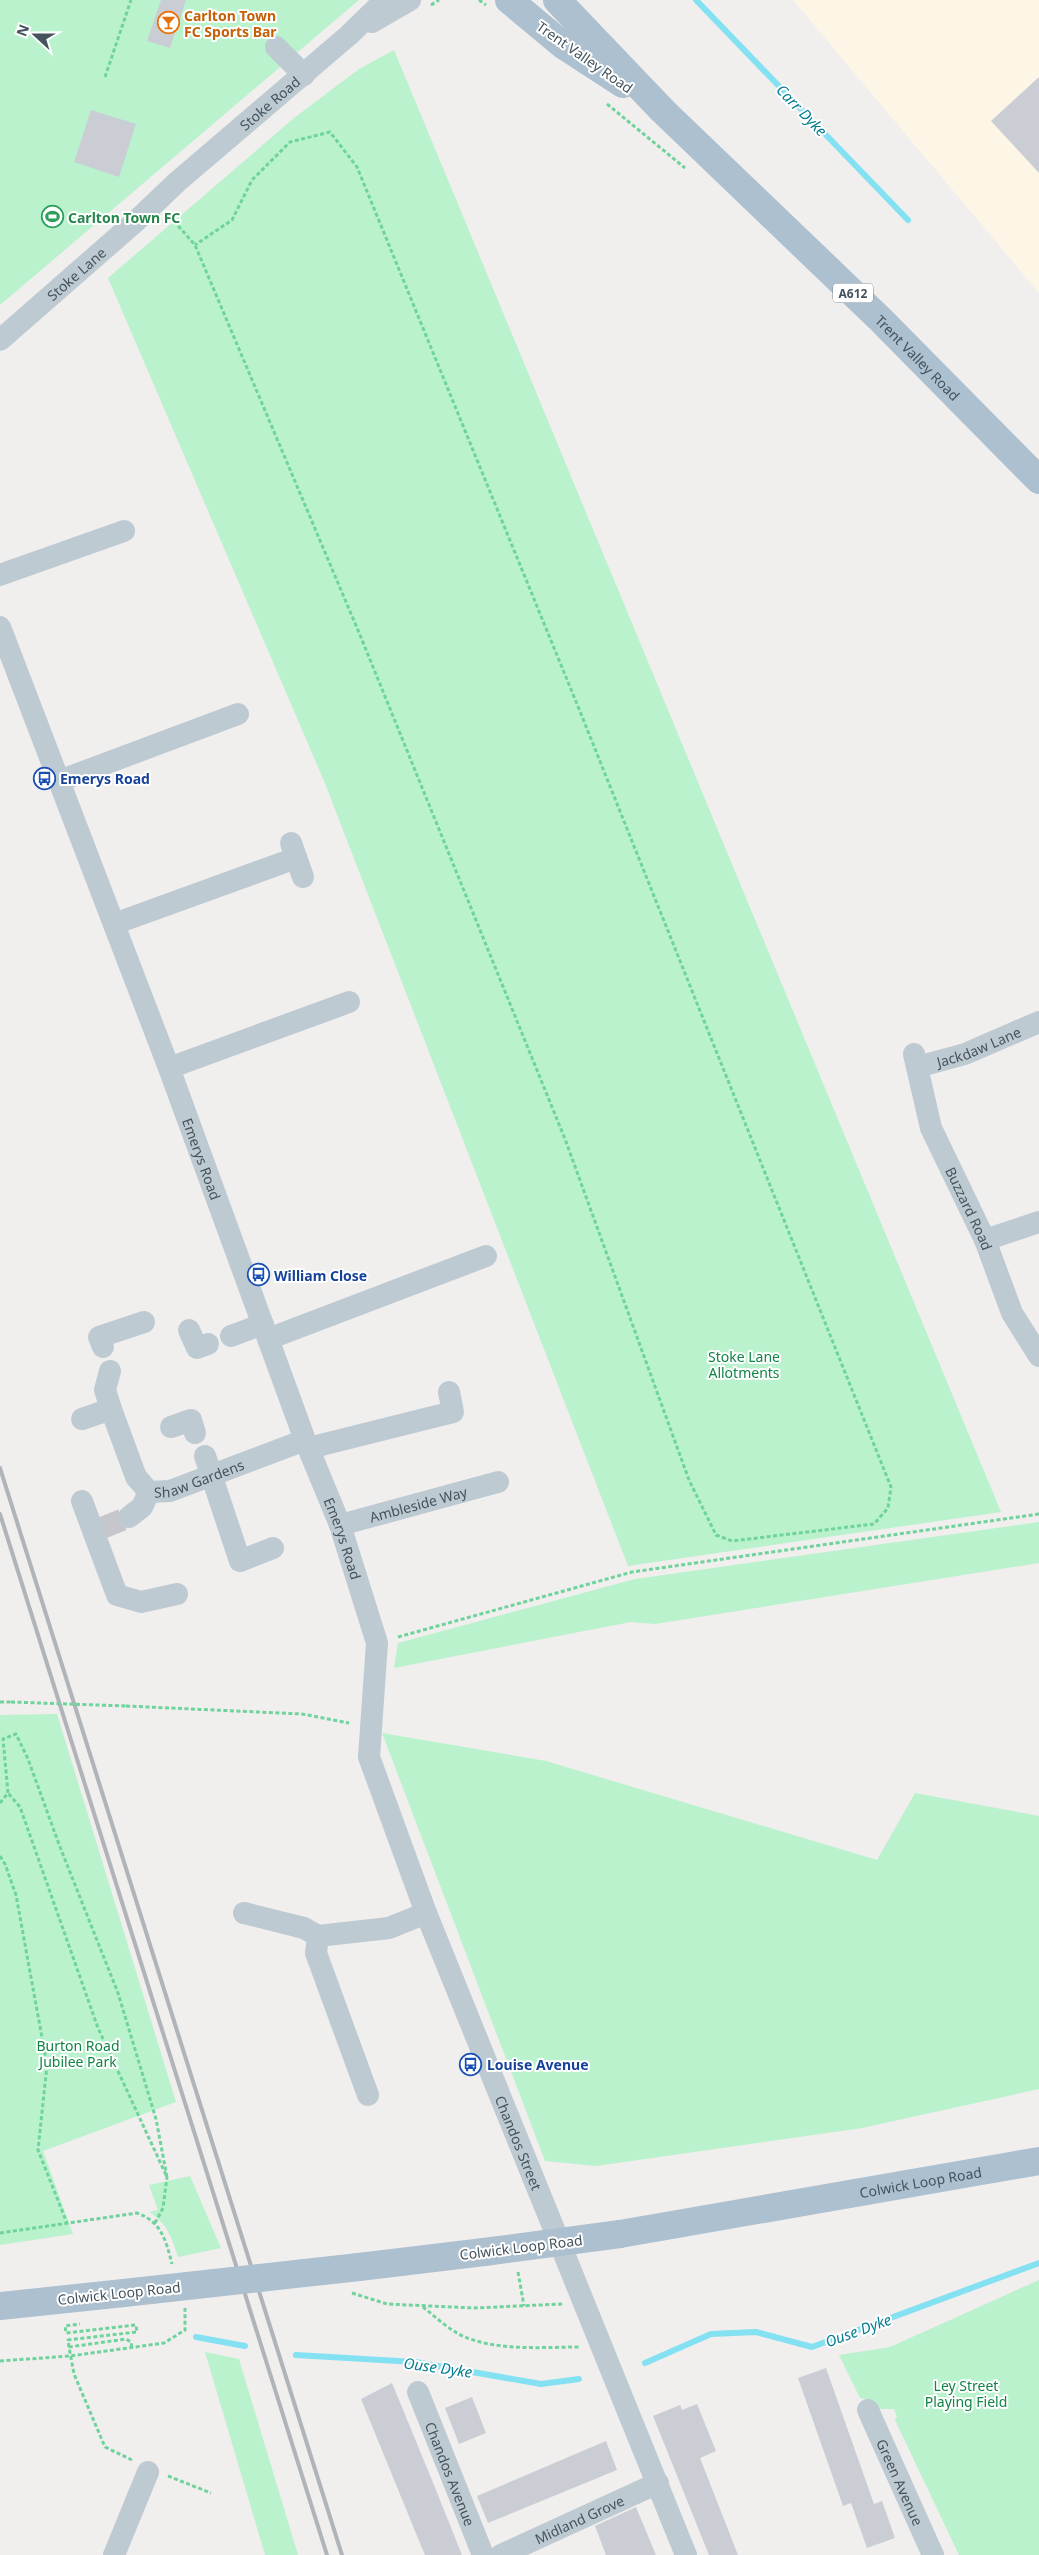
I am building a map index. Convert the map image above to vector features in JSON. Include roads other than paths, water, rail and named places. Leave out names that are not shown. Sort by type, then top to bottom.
[{"type":"main road","name":"Trent Valley Road","points":[[557,0],[664,111],[881,320],[1039,480]]},
{"type":"main road","name":"Trent Valley Road","points":[[500,5],[664,111]]},
{"type":"main road","name":"Colwick Loop Road","points":[[0,2306],[359,2267],[620,2234],[1039,2161]]},
{"type":"street","name":"Stoke Road","points":[[149,209],[177,182],[350,35],[385,0]]},
{"type":"street","points":[[350,35],[410,0]]},
{"type":"street","points":[[276,47],[304,75]]},
{"type":"street","name":"Stoke Lane","points":[[0,340],[149,209]]},
{"type":"street","points":[[0,575],[124,531]]},
{"type":"street","name":"Emerys Road","points":[[0,627],[169,1068],[307,1444],[340,1525],[376,1643],[371,1696]]},
{"type":"street","points":[[59,781],[238,714]]},
{"type":"street","points":[[114,924],[296,859]]},
{"type":"street","points":[[169,1068],[349,1002]]},
{"type":"street","name":"Jackdaw Lane","points":[[915,1060],[965,1054],[1039,1022]]},
{"type":"street","name":"Buzzard Road","points":[[915,1060],[931,1128],[985,1240],[1012,1314],[1039,1356]]},
{"type":"street","points":[[985,1240],[1039,1222]]},
{"type":"street","points":[[231,1336],[265,1331],[486,1256]]},
{"type":"street","points":[[103,1348],[99,1337],[144,1322]]},
{"type":"street","points":[[188,1330],[197,1348],[208,1344]]},
{"type":"street","name":"Shaw Gardens","points":[[82,1419],[109,1390],[136,1477],[149,1492],[170,1491],[208,1466],[453,1412],[449,1392]]},
{"type":"street","points":[[172,1427],[191,1420],[195,1433]]},
{"type":"street","points":[[208,1466],[240,1560],[273,1548]]},
{"type":"street","name":"Ambleside Way","points":[[340,1525],[498,1482]]},
{"type":"street","points":[[129,1517],[142,1507],[149,1492]]},
{"type":"street","points":[[82,1500],[98,1530],[117,1595],[141,1602],[177,1594]]},
{"type":"street","name":"Chandos Street","points":[[371,1696],[369,1757],[426,1913],[686,2555]]},
{"type":"street","points":[[244,1913],[304,1928],[318,1936],[389,1928],[426,1913]]},
{"type":"street","points":[[318,1936],[316,1953],[368,2095]]},
{"type":"street","name":"Chandos Avenue","points":[[418,2392],[483,2555]]},
{"type":"street","name":"Green Avenue","points":[[868,2410],[933,2555]]},
{"type":"street","points":[[114,2555],[149,2470]]},
{"type":"street","name":"Midland Grove","points":[[501,2555],[658,2483]]},
{"type":"waterway","name":"Carr Dyke","points":[[696,0],[908,220]]},
{"type":"waterway","name":"Ouse Dyke","points":[[645,2363],[711,2334],[756,2332],[812,2347],[1039,2263]]},
{"type":"waterway","name":"Ouse Dyke","points":[[196,2337],[245,2346]]},
{"type":"waterway","name":"Ouse Dyke","points":[[296,2355],[415,2362],[541,2384],[579,2379]]},
{"type":"tunnel","points":[[102,1528],[129,1517]]},
{"type":"railway","points":[[0,1468],[342,2555]]},
{"type":"railway","points":[[0,1514],[327,2555]]},
{"type":"place","name":"Carlton Town FC Sports Bar","points":[[168,23]]},
{"type":"place","name":"Carlton Town FC","points":[[52,217]]},
{"type":"place","name":"Emerys Road","points":[[44,778]]},
{"type":"place","name":"William Close","points":[[258,1275]]},
{"type":"place","name":"Louise Avenue","points":[[471,2064]]},
{"type":"park label","name":"Stoke Lane Allotments","points":[[744,1364]]},
{"type":"park label","name":"Burton Road Jubilee Park","points":[[78,2054]]},
{"type":"park label","name":"Ley Street Playing Field","points":[[966,2394]]}]
